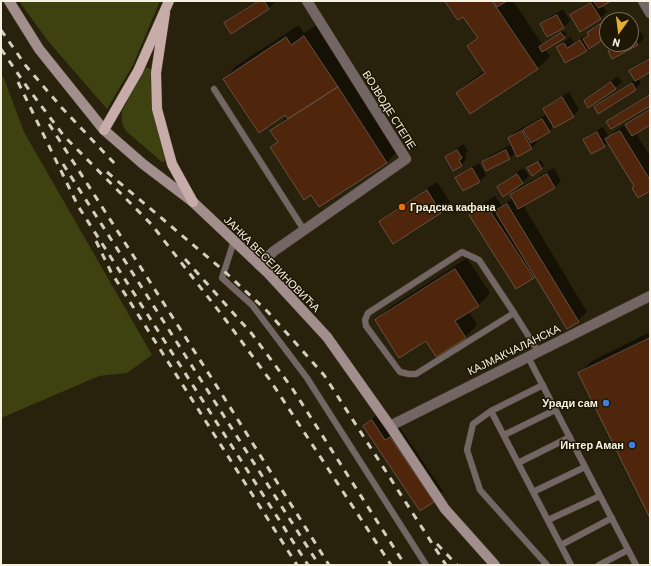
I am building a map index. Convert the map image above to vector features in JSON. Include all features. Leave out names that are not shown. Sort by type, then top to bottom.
[{"type":"main road","name":"ЈАНКА ВЕСЕЛИНОВИЋА","points":[[9,1],[39,49],[104,130],[142,164],[192,202],[259,265],[327,337],[390,426],[445,508],[495,565]]},
{"type":"main road","points":[[104,130],[138,71],[165,13],[169,1]]},
{"type":"main road","points":[[165,13],[156,73],[157,109],[172,164],[192,202]]},
{"type":"street","name":"ВОЈВОДЕ СТЕПЕ","points":[[259,265],[274,251],[406,159],[307,1]]},
{"type":"street","points":[[643,1],[650,13]]},
{"type":"street","name":"КАЈМАКЧАЛАНСКА","points":[[390,426],[538,351],[650,297]]},
{"type":"lane","points":[[214,89],[304,230]]},
{"type":"lane","points":[[234,241],[222,278],[252,305],[307,378],[426,565]]},
{"type":"lane","points":[[514,313],[416,374],[400,372],[366,326],[365,320],[368,313],[462,252],[479,260],[514,313],[538,351]]},
{"type":"lane","points":[[528,357],[636,565]]},
{"type":"lane","points":[[543,385],[491,411],[473,424],[467,450],[480,490],[547,565]]},
{"type":"lane","points":[[504,435],[555,410]]},
{"type":"lane","points":[[491,411],[571,565]]},
{"type":"lane","points":[[518,463],[570,437]]},
{"type":"lane","points":[[534,492],[585,467]]},
{"type":"lane","points":[[548,520],[600,496]]},
{"type":"lane","points":[[561,545],[612,518]]},
{"type":"lane","points":[[599,565],[628,550]]},
{"type":"green space","points":[[19,1],[160,1],[133,65],[107,109],[48,41]]},
{"type":"green space","points":[[145,67],[151,69],[151,93],[154,115],[167,160],[162,162],[127,132],[122,122],[122,111]]},
{"type":"green space","points":[[3,76],[24,132],[152,355],[127,373],[99,376],[1,418],[1,78]]},
{"type":"building","points":[[259,1],[264,1],[269,9],[231,34],[224,23]]},
{"type":"building","points":[[445,1],[492,1],[538,69],[470,114],[456,93],[485,73],[467,46],[478,38],[463,17],[458,20]]},
{"type":"building","points":[[494,1],[507,1],[497,7]]},
{"type":"building","points":[[594,1],[611,1],[599,8]]},
{"type":"building","points":[[591,3],[599,16],[599,20],[580,32],[570,15]]},
{"type":"building","points":[[557,15],[564,28],[547,37],[540,24]]},
{"type":"building","points":[[599,25],[599,42],[589,49],[583,39],[589,35],[587,33]]},
{"type":"building","points":[[561,33],[565,38],[542,52],[539,47]]},
{"type":"building","points":[[304,36],[338,87],[288,119],[285,115],[259,133],[223,79],[286,37],[291,45]]},
{"type":"building","points":[[580,40],[587,51],[565,63],[556,47],[564,43],[567,48]]},
{"type":"building","points":[[608,52],[625,52],[612,59]]},
{"type":"building","points":[[650,59],[650,72],[635,81],[629,71]]},
{"type":"building","points":[[611,82],[616,89],[588,108],[584,101]]},
{"type":"building","points":[[632,83],[636,90],[598,114],[594,107]]},
{"type":"building","points":[[338,87],[387,163],[319,207],[311,195],[304,200],[270,147],[278,142],[270,131]]},
{"type":"building","points":[[650,95],[650,106],[611,129],[606,122]]},
{"type":"building","points":[[562,97],[574,117],[554,128],[543,109]]},
{"type":"building","points":[[650,110],[650,125],[632,136],[625,125]]},
{"type":"building","points":[[542,119],[550,132],[531,143],[523,130]]},
{"type":"building","points":[[522,131],[532,149],[517,157],[508,138]]},
{"type":"building","points":[[620,131],[650,180],[650,191],[638,198],[632,188],[634,186],[605,139]]},
{"type":"building","points":[[597,132],[605,147],[591,154],[583,140]]},
{"type":"building","points":[[457,150],[462,158],[459,160],[462,166],[453,171],[445,157]]},
{"type":"building","points":[[506,150],[510,159],[486,171],[482,162]]},
{"type":"building","points":[[538,162],[542,169],[532,176],[527,168]]},
{"type":"building","points":[[472,168],[480,182],[463,191],[455,178]]},
{"type":"building","points":[[517,174],[523,183],[503,197],[497,187]]},
{"type":"building","points":[[547,174],[555,188],[518,209],[510,195]]},
{"type":"building","points":[[427,190],[441,213],[393,244],[379,222]]},
{"type":"building","points":[[507,204],[579,322],[567,329],[495,211]]},
{"type":"building","points":[[486,205],[534,278],[516,289],[469,215]]},
{"type":"building","points":[[455,269],[479,306],[455,321],[466,338],[436,357],[426,341],[399,358],[375,320]]},
{"type":"building","name":"Интер Аман","points":[[650,338],[650,518],[578,373]]},
{"type":"building","points":[[372,420],[385,440],[390,437],[434,502],[420,511],[363,426]]},
{"type":"railway","points":[[1,30],[26,66],[62,108],[115,164]]},
{"type":"railway","points":[[1,49],[27,87],[64,136],[152,225],[225,319],[270,380],[391,565]]},
{"type":"railway","points":[[18,82],[78,206],[308,565]]},
{"type":"railway","points":[[49,124],[329,565]]},
{"type":"railway","points":[[63,164],[319,565]]},
{"type":"railway","points":[[107,172],[224,271],[268,312],[324,375],[446,565]]},
{"type":"railway","points":[[96,241],[111,272],[297,565]]},
{"type":"railway","points":[[185,259],[252,334],[292,388],[405,565]]},
{"type":"railway","points":[[437,544],[457,565]]},
{"type":"place","name":"Градска кафана","points":[[402,207]]},
{"type":"place","name":"Уради сам","points":[[606,403]]},
{"type":"place","name":"Интер Аман","points":[[632,445]]}]
